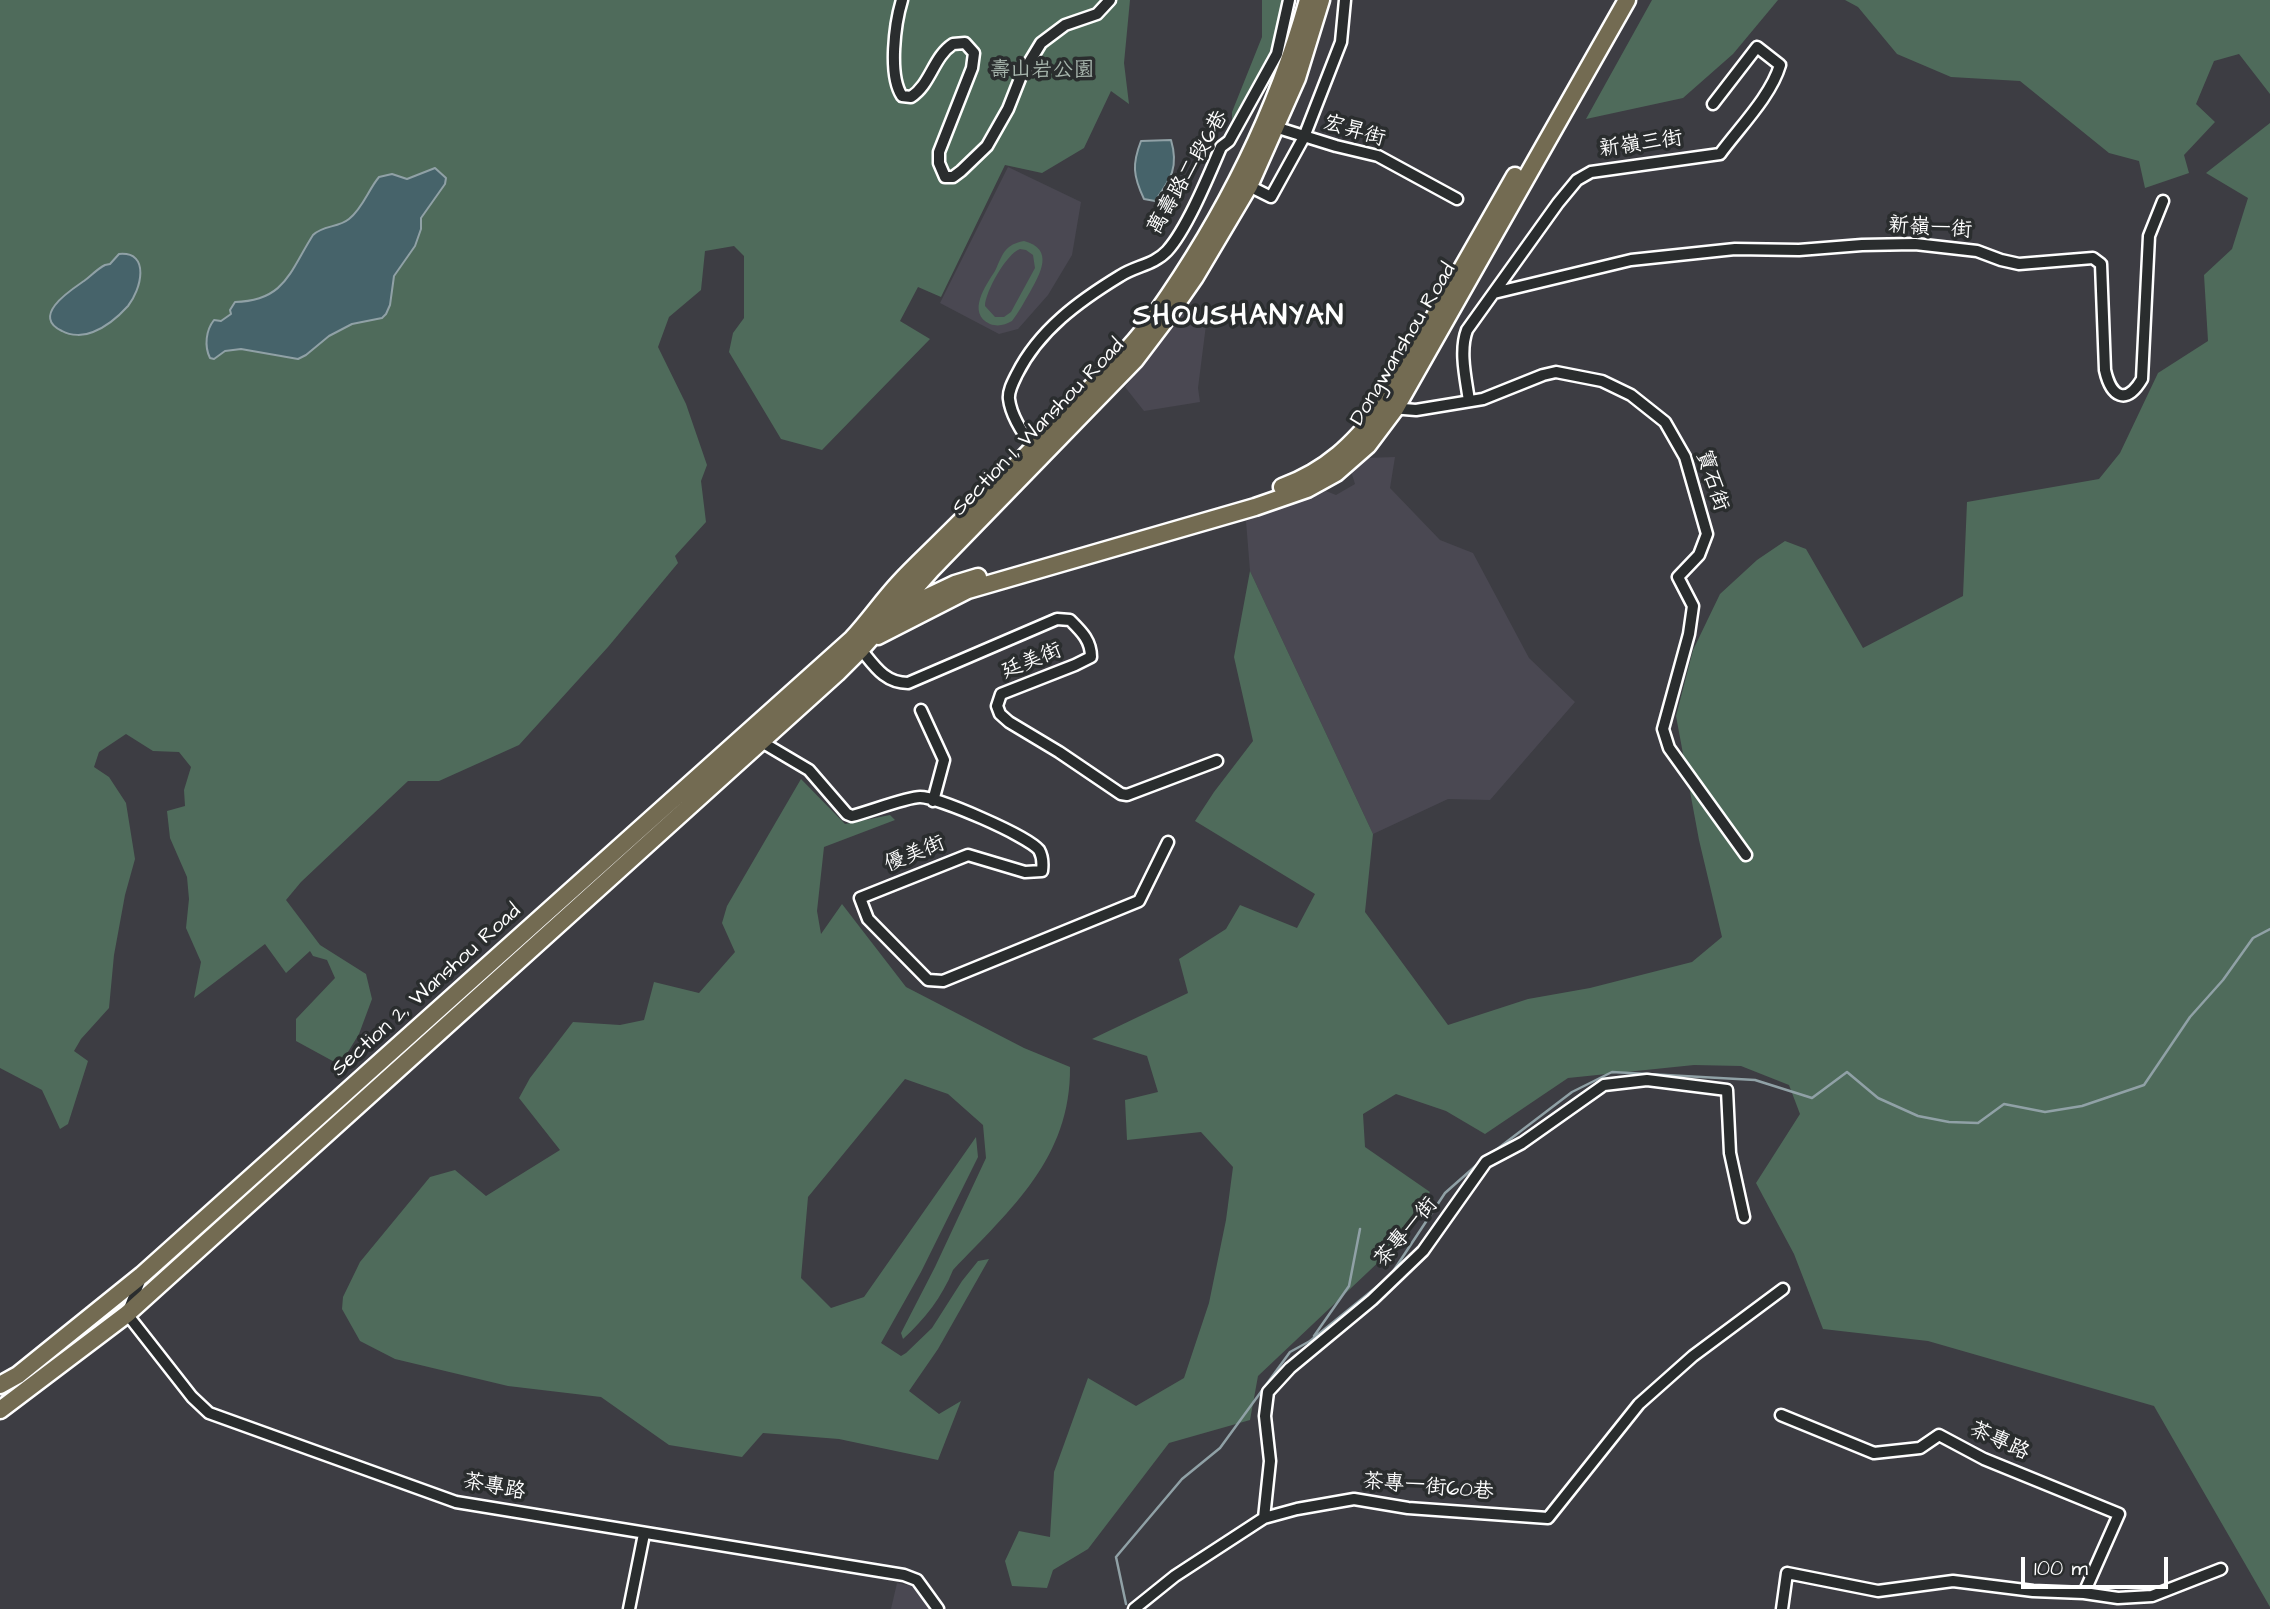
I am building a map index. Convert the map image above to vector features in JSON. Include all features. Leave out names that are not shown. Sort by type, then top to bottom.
[{"type":"main road","name":"Section 1, Wanshou Road","points":[[861,643],[890,615],[1038,453],[1155,315],[1186,269],[1238,177],[1284,74],[1308,0]]},
{"type":"main road","name":"Section 1, Wanshou Road","points":[[873,616],[898,584],[1135,360],[1163,323],[1195,277],[1249,186],[1297,78],[1321,0]]},
{"type":"main road","name":"Dongwanshou Road","points":[[861,643],[968,590],[1255,507],[1307,489],[1336,473],[1368,445],[1615,0]]},
{"type":"main road","name":"Dongwanshou Road","points":[[873,616],[890,615],[948,587],[1263,494],[1321,470],[1340,455],[1389,408],[1627,0]]},
{"type":"main road","points":[[931,570],[933,575],[948,587]]},
{"type":"main road","name":"Section 2, Wanshou Road","points":[[0,1410],[127,1314],[760,741],[861,643],[873,616]]},
{"type":"main road","name":"Section 2, Wanshou Road","points":[[0,1385],[18,1376],[142,1275],[861,643]]},
{"type":"street","points":[[902,0],[894,69],[902,96],[911,97],[920,90],[942,53],[953,44],[965,44],[974,53],[972,68],[939,152],[940,169],[948,178],[961,171],[986,146],[1041,43],[1065,25],[1097,14],[1110,0]]},
{"type":"street","name":"萬壽路二段6巷","points":[[1038,453],[1018,424],[1008,398],[1021,365],[1037,342],[1057,321],[1122,274],[1157,260],[1168,251],[1189,215],[1221,147],[1229,141],[1268,74],[1277,54],[1289,0]]},
{"type":"street","points":[[1249,186],[1271,197],[1304,137],[1341,42],[1345,0]]},
{"type":"street","name":"新嶺三街","points":[[1469,401],[1464,340],[1467,330],[1577,180],[1591,172],[1720,153],[1768,90],[1780,65],[1757,47],[1713,104]]},
{"type":"street","name":"宏昇街","points":[[1275,127],[1378,156],[1457,199]]},
{"type":"street","name":"新嶺一街","points":[[1494,293],[1631,260],[1735,249],[1799,250],[1915,244],[1977,251],[2019,264],[2093,258],[2101,264],[2108,387],[2118,394],[2126,395],[2136,388],[2142,379],[2149,236],[2163,201]]},
{"type":"street","name":"寶石街","points":[[1389,408],[1416,411],[1469,401],[1491,396],[1544,375],[1568,373],[1602,381],[1631,395],[1665,422],[1685,457],[1707,534],[1699,555],[1678,577],[1692,606],[1689,634],[1663,729],[1669,748],[1746,855]]},
{"type":"street","name":"廷美街","points":[[861,643],[881,674],[890,680],[908,683],[1057,619],[1070,620],[1083,633],[1091,647],[1091,657],[1001,694],[997,706],[1000,714],[1111,789],[1124,794],[1217,761]]},
{"type":"street","points":[[921,710],[944,760],[933,801]]},
{"type":"street","name":"優美街","points":[[760,741],[809,770],[847,814],[852,816],[921,797],[1010,830],[1031,842],[1040,851],[1042,871],[1025,872],[968,855],[860,898],[868,919],[928,981],[943,981],[1139,901],[1168,842]]},
{"type":"street","name":"茶專一街","points":[[1265,1518],[1270,1461],[1265,1416],[1268,1392],[1290,1368],[1372,1300],[1423,1251],[1486,1163],[1522,1143],[1604,1085],[1647,1080],[1727,1090],[1730,1153],[1744,1217]]},
{"type":"street","points":[[127,1314],[142,1275]]},
{"type":"street","name":"茶專一街60巷","points":[[1265,1518],[1297,1509],[1354,1499],[1408,1508],[1548,1518],[1639,1404],[1693,1356],[1783,1289]]},
{"type":"street","name":"茶專路","points":[[127,1314],[192,1397],[209,1413],[456,1502],[904,1575],[917,1580],[937,1609]]},
{"type":"street","name":"茶專路","points":[[1781,1415],[1874,1453],[1920,1448],[1939,1435],[1983,1459],[2119,1514],[2084,1593]]},
{"type":"street","points":[[1134,1609],[1175,1576],[1265,1518]]},
{"type":"street","points":[[629,1609],[643,1534]]},
{"type":"street","points":[[1782,1609],[1787,1573],[1878,1591],[1953,1581],[2118,1598],[2152,1596],[2221,1569]]},
{"type":"shaded area","points":[[1008,167],[1081,202],[1072,255],[1048,295],[1018,329],[999,334],[940,303]]},
{"type":"shaded area","points":[[1180,313],[1206,325],[1198,388],[1200,402],[1144,411],[1125,387]]},
{"type":"shaded area","points":[[1395,457],[1390,488],[1440,540],[1473,553],[1529,658],[1575,702],[1490,800],[1448,799],[1373,834],[1250,571],[1246,521],[1326,491],[1336,495],[1355,484],[1351,471],[1366,458]]},
{"type":"shaded area","points":[[897,1583],[912,1586],[931,1609],[891,1609]]},
{"type":"green space","name":"壽山岩公園","points":[[0,0],[1130,0],[1124,63],[1129,104],[1111,91],[1084,148],[1042,173],[1005,165],[941,297],[918,287],[900,321],[930,339],[822,450],[781,439],[729,352],[733,333],[744,318],[744,256],[734,246],[705,251],[701,290],[669,317],[658,347],[686,404],[707,465],[701,481],[706,522],[675,556],[678,563],[608,647],[519,745],[439,781],[408,781],[301,882],[286,900],[320,945],[366,974],[372,999],[359,1034],[340,1065],[296,1041],[296,1019],[335,978],[327,960],[313,956],[310,951],[286,973],[265,944],[194,998],[201,962],[186,928],[189,899],[187,877],[170,838],[167,811],[185,806],[184,790],[191,767],[179,752],[153,751],[126,734],[99,752],[94,767],[109,777],[126,803],[135,859],[114,955],[109,1008],[81,1039],[74,1051],[88,1061],[68,1124],[60,1129],[42,1090],[0,1068]]},
{"type":"green space","points":[[1262,0],[1284,0],[1270,52],[1232,121],[1232,112],[1262,37]]},
{"type":"green space","points":[[1652,0],[1778,0],[1733,54],[1683,98],[1586,119]]},
{"type":"green space","points":[[1845,0],[2270,0],[2270,94],[2239,54],[2214,61],[2196,104],[2215,122],[2184,155],[2189,173],[2145,188],[2139,161],[2109,153],[2020,81],[1951,77],[1897,54],[1858,7]]},
{"type":"green space","points":[[2270,123],[2270,1607],[2154,1406],[1928,1341],[1823,1329],[1794,1254],[1756,1183],[1800,1114],[1789,1085],[1741,1066],[1694,1065],[1568,1078],[1485,1134],[1446,1111],[1396,1094],[1363,1114],[1365,1147],[1430,1192],[1386,1255],[1258,1376],[1250,1420],[1169,1443],[1088,1549],[1053,1570],[1047,1588],[1012,1586],[1005,1561],[1019,1531],[1050,1537],[1054,1472],[1088,1378],[1136,1406],[1184,1378],[1209,1303],[1226,1220],[1233,1167],[1201,1132],[1127,1140],[1125,1100],[1158,1092],[1147,1056],[1092,1039],[1188,993],[1179,959],[1226,929],[1240,905],[1297,928],[1315,894],[1195,821],[1253,741],[1234,657],[1250,571],[1373,834],[1365,912],[1448,1025],[1528,999],[1590,988],[1692,962],[1722,937],[1699,840],[1676,716],[1693,650],[1720,594],[1757,560],[1785,541],[1806,549],[1863,648],[1963,596],[1967,502],[2099,479],[2120,453],[2158,373],[2208,341],[2204,275],[2232,249],[2248,198],[2206,173]]},
{"type":"green space","points":[[1024,241],[1034,245],[1042,256],[1038,278],[1012,321],[1001,325],[990,324],[979,313],[983,291],[1004,252]],"holes":[[[1020,249],[1033,255],[1035,268],[1011,312],[1004,317],[995,317],[985,306],[993,283],[1009,258]]]},
{"type":"green space","points":[[801,779],[845,824],[890,815],[895,820],[824,847],[817,911],[821,934],[842,904],[906,987],[1024,1048],[1070,1067],[1068,1099],[1060,1129],[1034,1180],[953,1270],[932,1307],[903,1339],[901,1333],[986,1158],[983,1125],[948,1094],[905,1079],[808,1197],[801,1278],[831,1308],[864,1297],[976,1137],[978,1157],[921,1272],[881,1343],[901,1356],[906,1353],[932,1328],[978,1261],[989,1259],[938,1349],[909,1391],[939,1414],[961,1401],[938,1460],[839,1439],[763,1433],[742,1457],[669,1445],[601,1397],[508,1386],[395,1359],[360,1341],[342,1309],[343,1297],[360,1262],[430,1177],[455,1170],[486,1196],[560,1150],[519,1098],[530,1078],[573,1022],[620,1025],[644,1020],[654,982],[699,993],[735,952],[722,923],[727,906]]},
{"type":"water","points":[[1171,140],[1174,165],[1169,179],[1155,201],[1144,199],[1135,170],[1141,141]]},
{"type":"water","points":[[435,168],[446,178],[445,184],[421,218],[421,229],[415,246],[394,276],[390,305],[382,318],[352,324],[329,336],[298,359],[241,349],[225,351],[214,359],[210,358],[207,338],[214,320],[221,321],[231,314],[230,310],[235,302],[252,300],[276,290],[291,272],[313,235],[349,219],[379,177],[392,174],[407,179]]},
{"type":"water","points":[[119,254],[129,255],[136,259],[139,265],[137,291],[128,306],[107,324],[89,333],[69,334],[53,325],[51,311],[56,304],[99,268],[110,264]]},
{"type":"waterway","points":[[1488,1156],[1572,1092],[1612,1072],[1755,1080],[1812,1098],[1847,1072],[1878,1098],[1918,1116],[1949,1122],[1978,1123],[2004,1104],[2045,1112],[2082,1106],[2144,1085],[2190,1017],[2223,980],[2253,938],[2270,929]]},
{"type":"waterway","points":[[1310,1341],[1390,1276],[1445,1193],[1480,1162]]},
{"type":"waterway","points":[[1314,1336],[1349,1286],[1360,1229]]},
{"type":"waterway","points":[[1126,1604],[1116,1557],[1182,1479],[1220,1448],[1290,1352],[1310,1341]]},
{"type":"district","name":"SHOUSHANYAN","points":[[1239,318]]}]
